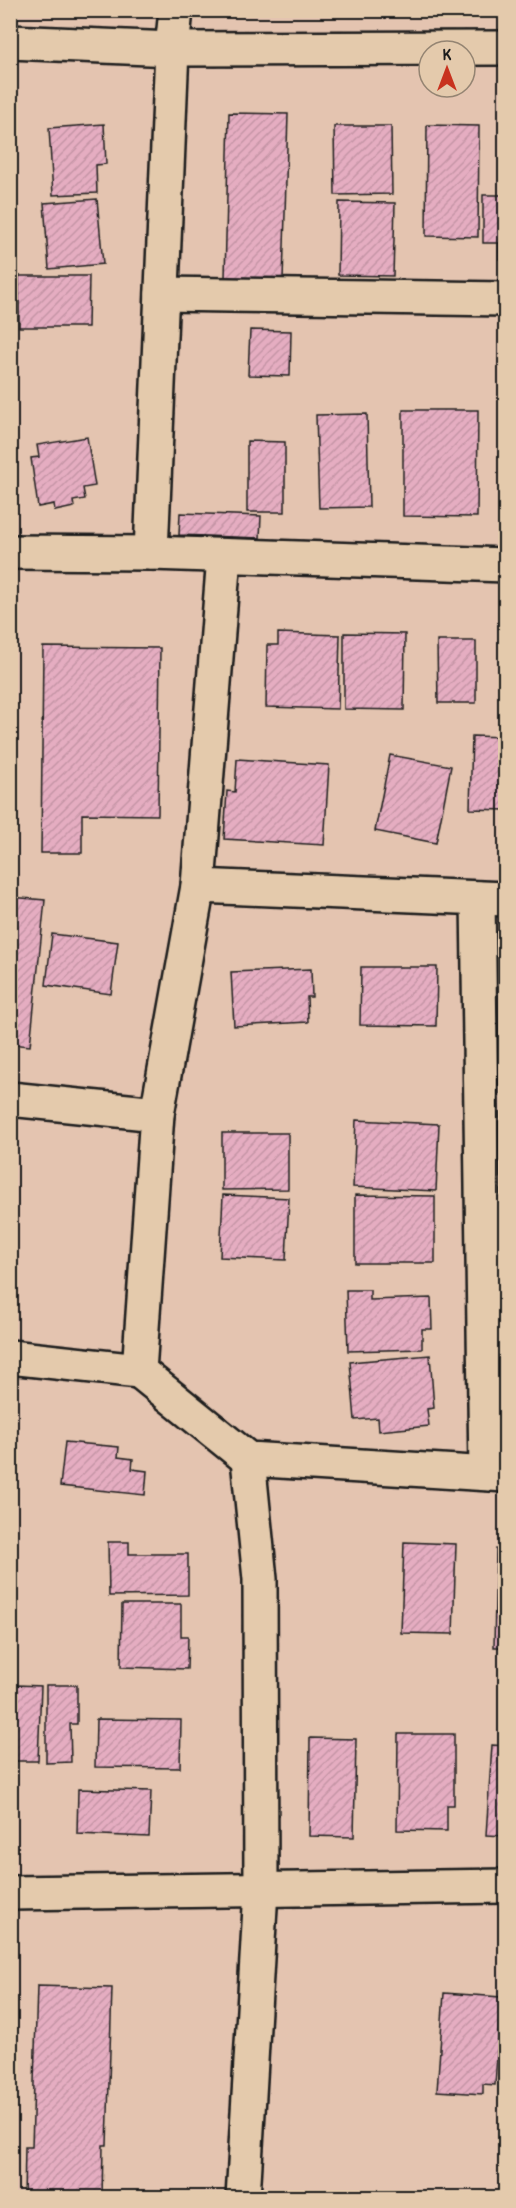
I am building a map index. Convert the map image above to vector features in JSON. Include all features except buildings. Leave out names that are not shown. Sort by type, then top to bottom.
[{"type":"street","points":[[151,553],[172,49],[176,10]]},
{"type":"street","points":[[10,42],[172,49],[506,48]]},
{"type":"street","points":[[162,294],[506,298]]},
{"type":"street","points":[[10,552],[151,553],[506,565]]},
{"type":"street","points":[[139,1371],[157,1114],[198,886],[224,556]]},
{"type":"street","points":[[10,1357],[139,1371],[248,1459],[496,1474],[492,899],[198,886]]},
{"type":"street","points":[[10,1099],[157,1114]]},
{"type":"street","points":[[243,2198],[261,1890],[260,1579],[248,1459]]},
{"type":"street","points":[[10,1893],[506,1886]]}]
